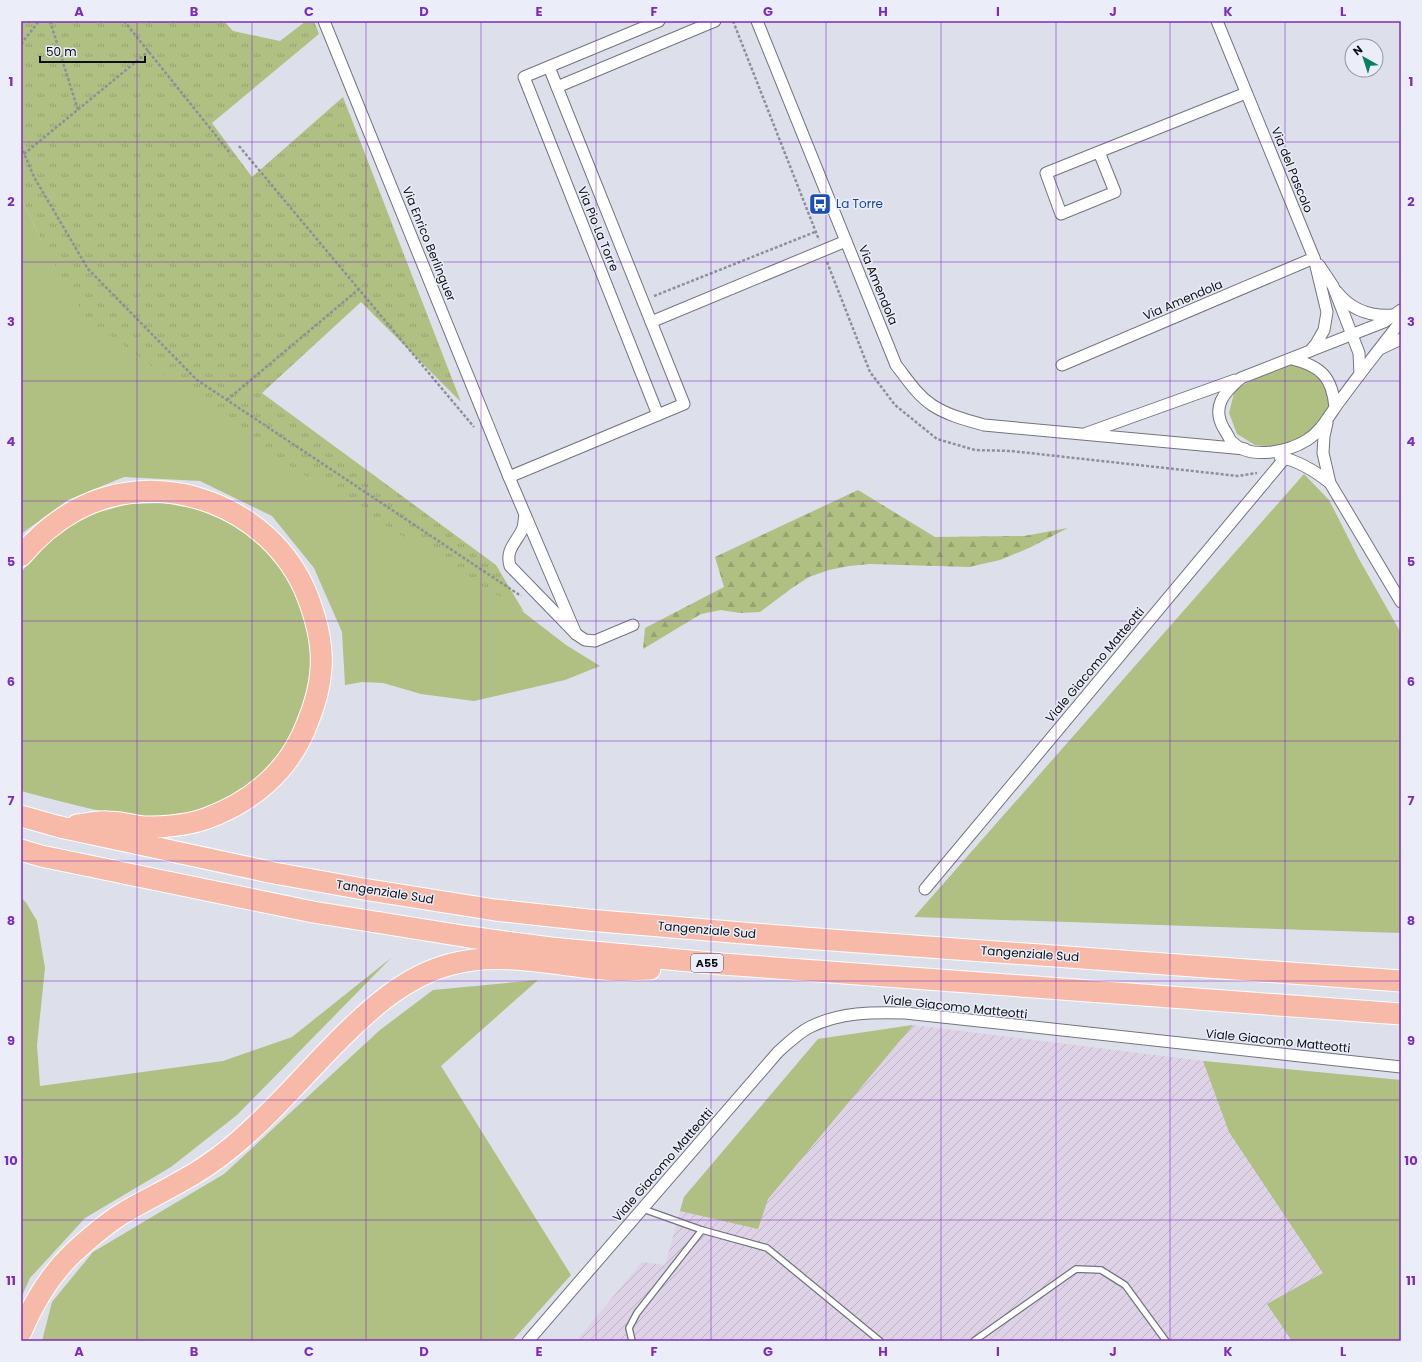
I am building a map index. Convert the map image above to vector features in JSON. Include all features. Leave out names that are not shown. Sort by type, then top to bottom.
[{"type":"highway","points":[[21,556],[33,541],[55,523],[77,509],[100,500],[124,494],[152,492],[174,493],[197,497],[242,517],[276,546],[291,564],[303,584],[311,604],[321,649],[321,669],[317,693],[312,713],[303,734],[292,754],[277,774],[258,790],[230,809],[202,820],[171,826],[138,826],[107,822],[60,827]]},
{"type":"highway","name":"Tangenziale Sud","points":[[21,816],[60,827],[274,873],[362,889],[503,910],[588,920],[789,936],[1401,981]]},
{"type":"highway","name":"A55","points":[[21,850],[41,856],[313,912],[469,937],[551,948],[722,964],[1401,1014]]},
{"type":"highway","points":[[21,1332],[38,1297],[51,1278],[70,1256],[94,1234],[120,1215],[181,1182],[233,1146],[260,1121],[357,1021],[404,985],[428,972],[452,964],[503,958],[617,971],[722,964]]},
{"type":"street","name":"Via Enrico Berlinguer","points":[[324,21],[489,429],[576,634]]},
{"type":"street","name":"Via Pio La Torre","points":[[549,67],[684,404],[658,415],[524,77],[659,21]]},
{"type":"street","points":[[557,87],[714,21]]},
{"type":"street","name":"Via Amendola","points":[[757,21],[896,365],[912,386],[931,404],[956,417],[984,425],[1244,449]]},
{"type":"street","name":"Via del Pascolo","points":[[1217,21],[1314,258],[1327,312],[1324,330],[1316,344],[1308,352]]},
{"type":"street","points":[[1099,152],[1114,192],[1062,214],[1046,173],[1246,93]]},
{"type":"street","points":[[651,322],[846,241]]},
{"type":"street","name":"Via Amendola","points":[[1062,365],[1314,258]]},
{"type":"street","name":"Via del Pascolo","points":[[1314,258],[1342,299],[1356,309],[1369,314],[1382,316],[1399,315]]},
{"type":"street","name":"Via del Pascolo","points":[[1333,286],[1359,353],[1360,374]]},
{"type":"street","points":[[1330,483],[1316,472],[1285,458],[1244,449],[1232,442],[1221,424],[1218,415],[1222,399],[1228,389],[1241,378],[1399,315]]},
{"type":"street","points":[[1262,453],[1278,452],[1296,446],[1318,432],[1378,351],[1399,315]]},
{"type":"street","points":[[1378,351],[1401,339]]},
{"type":"street","points":[[1292,358],[1318,369],[1328,380],[1334,392],[1336,406]]},
{"type":"street","name":"Via Amendola","points":[[1083,435],[1241,378]]},
{"type":"street","points":[[509,477],[658,415]]},
{"type":"street","points":[[1328,419],[1324,436],[1323,452],[1330,483],[1401,602]]},
{"type":"street","name":"Viale Giacomo Matteotti","points":[[925,889],[1285,458]]},
{"type":"street","points":[[525,515],[523,528],[510,550],[508,558],[510,566],[576,634],[585,640],[595,641],[632,626]]},
{"type":"street","points":[[531,587],[540,589],[546,587],[550,581],[551,575]]},
{"type":"street","name":"Viale Giacomo Matteotti","points":[[528,1341],[778,1052],[793,1038],[810,1027],[828,1020],[852,1014],[876,1012],[905,1013],[1401,1067]]},
{"type":"lane","points":[[643,1208],[702,1230],[767,1248],[880,1341]]},
{"type":"lane","points":[[632,1341],[629,1328],[637,1313],[702,1230]]},
{"type":"lane","points":[[974,1341],[1076,1269],[1101,1270],[1125,1285],[1166,1341]]},
{"type":"path","points":[[21,44],[39,21]]},
{"type":"path","points":[[50,21],[78,110]]},
{"type":"path","points":[[124,21],[230,153]]},
{"type":"path","points":[[733,21],[820,245]]},
{"type":"path","points":[[24,154],[149,52]]},
{"type":"path","points":[[21,146],[34,177],[88,270],[197,380],[524,597]]},
{"type":"path","points":[[239,146],[477,430],[489,429]]},
{"type":"path","points":[[642,300],[815,232]]},
{"type":"path","points":[[826,257],[870,372],[895,405],[937,439],[975,450],[1011,451],[1238,476],[1258,473]]},
{"type":"path","points":[[227,400],[359,289]]},
{"type":"shaded area","points":[[913,1025],[1203,1061],[1401,1080],[1401,1341],[576,1341],[642,1262],[665,1265],[684,1197],[818,1039]]},
{"type":"green space","points":[[21,21],[224,21],[233,31],[280,41],[306,21],[314,21],[319,34],[212,123],[252,177],[343,97],[461,402],[361,302],[262,393],[496,565],[524,612],[274,456],[84,316],[41,240],[21,197]]},
{"type":"green space","points":[[21,197],[41,240],[566,645],[600,666],[565,680],[474,701],[421,694],[383,683],[362,682],[345,685],[342,632],[314,568],[272,516],[200,481],[124,477],[68,500],[21,534]]},
{"type":"green space","points":[[1292,364],[1319,374],[1327,389],[1329,406],[1318,424],[1300,439],[1279,447],[1255,445],[1237,434],[1229,413],[1235,389],[1265,374]]},
{"type":"green space","points":[[1304,474],[1329,500],[1359,559],[1401,633],[1401,933],[914,917]]},
{"type":"green space","points":[[858,490],[935,537],[1024,536],[1068,528],[1029,548],[1000,560],[969,567],[870,564],[829,570],[809,577],[760,612],[740,613],[721,610],[701,614],[643,649],[645,628],[724,587],[715,557]]},
{"type":"green space","points":[[165,503],[204,512],[224,520],[243,532],[267,552],[296,592],[310,642],[311,655],[310,672],[303,707],[288,741],[279,756],[255,782],[240,792],[209,807],[179,817],[158,819],[126,816],[77,806],[21,791],[21,573],[38,550],[66,528],[96,513],[129,504]]},
{"type":"green space","points":[[21,897],[37,921],[45,968],[37,1045],[40,1086],[223,1061],[292,1037],[391,958],[237,1115],[171,1167],[85,1218],[30,1278],[21,1298]]},
{"type":"green space","points":[[538,980],[441,1066],[571,1275],[512,1341],[42,1341],[52,1302],[93,1252],[224,1174],[380,1030],[433,990]]},
{"type":"green space","points":[[913,1025],[768,1199],[758,1229],[680,1211],[684,1197],[818,1039]]},
{"type":"green space","points":[[1203,1061],[1401,1080],[1401,1341],[1292,1341],[1267,1304],[1323,1273],[1229,1132]]},
{"type":"place","name":"La Torre","points":[[820,204]]}]
